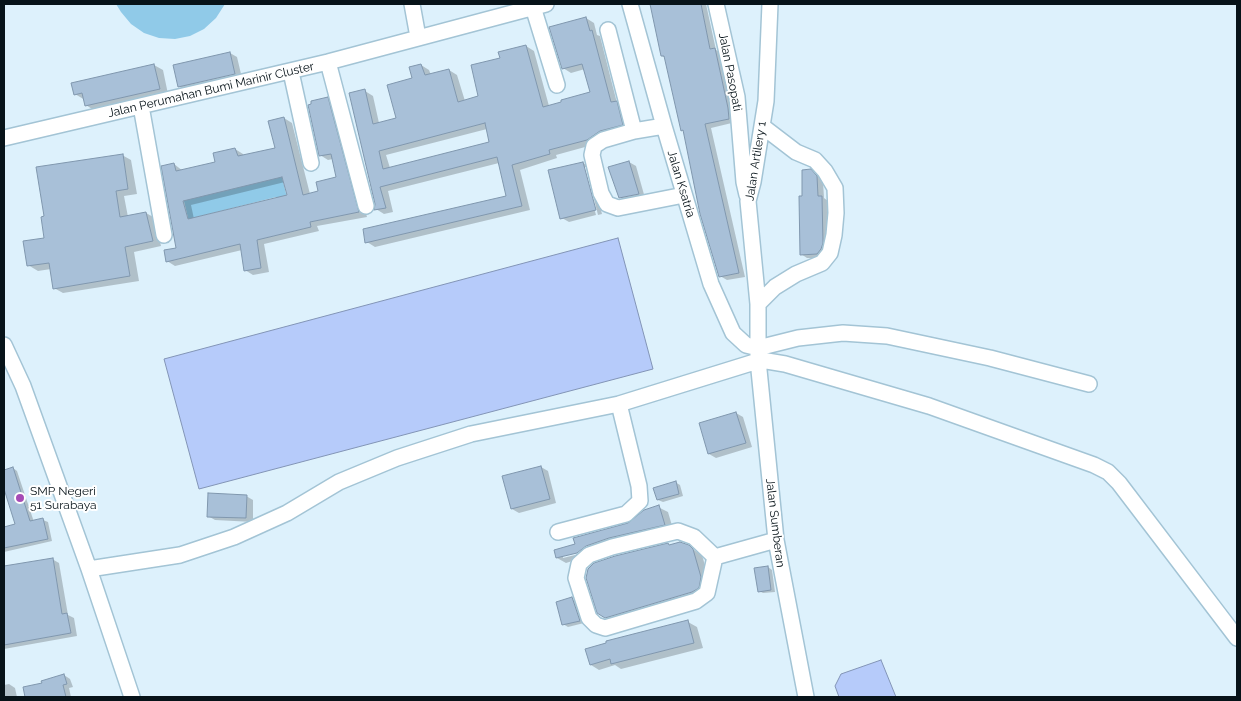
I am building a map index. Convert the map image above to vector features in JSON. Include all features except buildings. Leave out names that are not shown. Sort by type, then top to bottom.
[{"type":"street","points":[[412,4],[418,37]]},
{"type":"street","name":"Jalan Ksatria","points":[[630,4],[711,284],[734,333],[758,354]]},
{"type":"street","name":"Jalan Pasopati","points":[[716,4],[737,97],[744,182],[748,201]]},
{"type":"street","name":"Jalan Artilery 1","points":[[758,354],[758,304],[748,201],[753,182],[766,102],[770,4]]},
{"type":"street","points":[[533,6],[557,85]]},
{"type":"street","name":"Jalan Perumahan Bumi Marinir Cluster","points":[[4,138],[291,72],[533,6]]},
{"type":"street","points":[[608,30],[634,131]]},
{"type":"street","points":[[328,62],[366,206]]},
{"type":"street","points":[[291,72],[311,163]]},
{"type":"street","points":[[141,106],[164,235]]},
{"type":"street","points":[[664,126],[634,131],[603,140],[594,146],[592,155],[601,194],[607,204],[618,208],[684,195]]},
{"type":"street","points":[[758,304],[775,287],[796,274],[822,263],[830,253],[836,213],[835,188],[825,170],[815,160],[796,152],[762,126]]},
{"type":"street","points":[[89,569],[180,555],[234,537],[287,513],[339,482],[397,458],[472,434],[618,404],[798,338],[842,334],[887,336],[990,358],[1089,384]]},
{"type":"street","points":[[4,345],[24,391],[89,569],[132,697]]},
{"type":"street","points":[[758,354],[785,364],[929,406],[1094,465],[1108,472],[1120,483],[1237,638]]},
{"type":"street","name":"Jalan Sumberan","points":[[758,354],[776,540],[806,697]]},
{"type":"street","points":[[558,532],[626,514],[640,502],[639,486],[618,404]]},
{"type":"street","points":[[678,531],[694,537],[715,557],[708,593],[696,601],[605,628],[596,625],[589,618],[576,578],[579,564],[589,555],[678,531]]},
{"type":"street","points":[[715,557],[776,540]]},
{"type":"shaded area","points":[[116,4],[225,4],[216,18],[204,29],[190,36],[175,39],[159,38],[144,33],[131,24]]},
{"type":"shaded area","points":[[279,165],[292,218],[280,216],[276,197],[197,217],[190,226],[181,189]]},
{"type":"shaded area","points":[[618,238],[653,369],[199,489],[164,359]]},
{"type":"shaded area","points":[[881,660],[896,697],[839,697],[835,686],[841,674]]},
{"type":"place","name":"SMP Negeri 51 Surabaya","points":[[20,498]]}]
